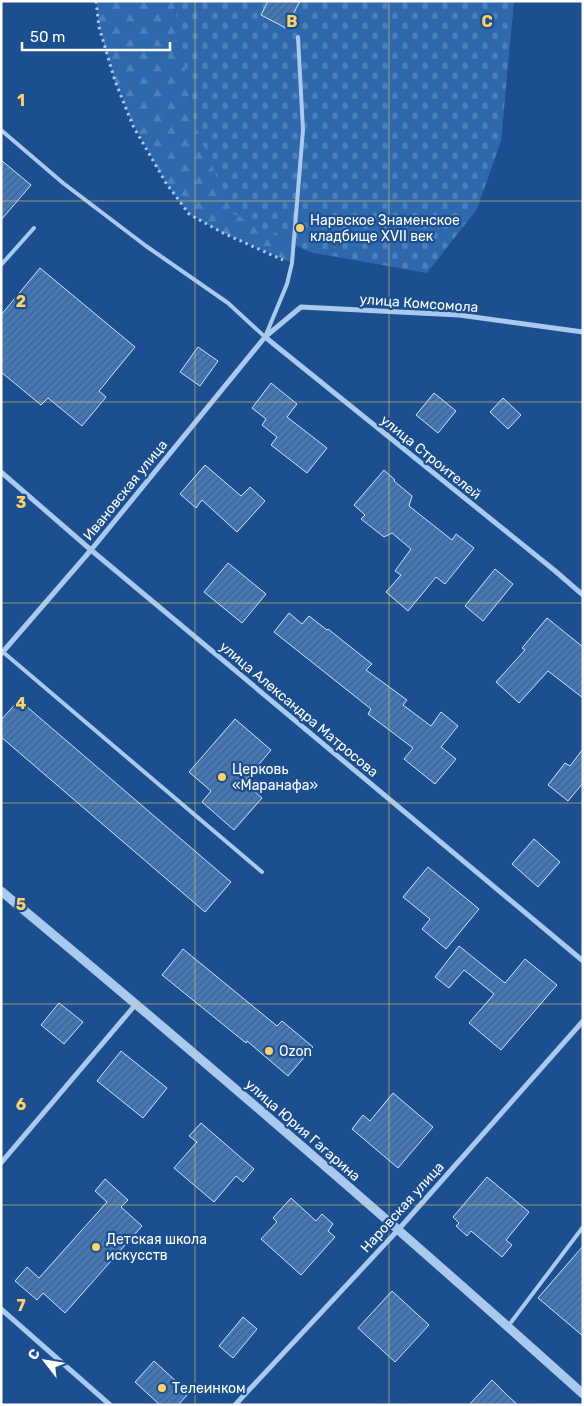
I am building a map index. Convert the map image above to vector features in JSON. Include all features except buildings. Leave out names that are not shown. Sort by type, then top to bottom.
[{"type":"street","name":"улица Комсомола","points":[[265,338],[301,307],[459,315],[583,332]]},
{"type":"street","name":"Ивановская улица","points":[[2,653],[91,550],[265,338]]},
{"type":"street","name":"улица Строителей","points":[[265,338],[583,595]]},
{"type":"street","name":"улица Александра Матросова","points":[[1,472],[91,550],[583,961]]},
{"type":"street","name":"улица Юрия Гагарина","points":[[1,891],[136,1003],[508,1326],[583,1394]]},
{"type":"street","points":[[1,1163],[136,1003]]},
{"type":"street","name":"Наровская улица","points":[[235,1405],[398,1230],[583,1021]]},
{"type":"street","points":[[1,1310],[110,1405]]},
{"type":"lane","points":[[1,130],[63,183],[146,246],[228,303],[265,338],[287,284],[292,264],[303,130],[298,37]]},
{"type":"lane","points":[[1,266],[34,228]]},
{"type":"lane","points":[[2,653],[262,872]]},
{"type":"lane","points":[[508,1326],[583,1227]]},
{"type":"path","points":[[96,1],[99,27],[115,81],[134,126],[166,183],[189,214],[223,233],[292,264]]},
{"type":"green space","points":[[96,1],[174,1],[194,123],[294,244],[292,263],[223,233],[189,214],[166,183],[134,126],[115,81],[99,27]]},
{"type":"green space","points":[[174,1],[514,1],[501,141],[477,209],[427,273],[309,252],[232,213],[194,123]]},
{"type":"place","name":"Нарвское Знаменское кладбище XVII век","points":[[300,228]]},
{"type":"place","name":"Церковь «Маранафа»","points":[[222,777]]},
{"type":"place","name":"Ozon","points":[[269,1051]]},
{"type":"place","name":"Детская школа искусств","points":[[96,1247]]},
{"type":"place","name":"Телеинком","points":[[162,1388]]}]
